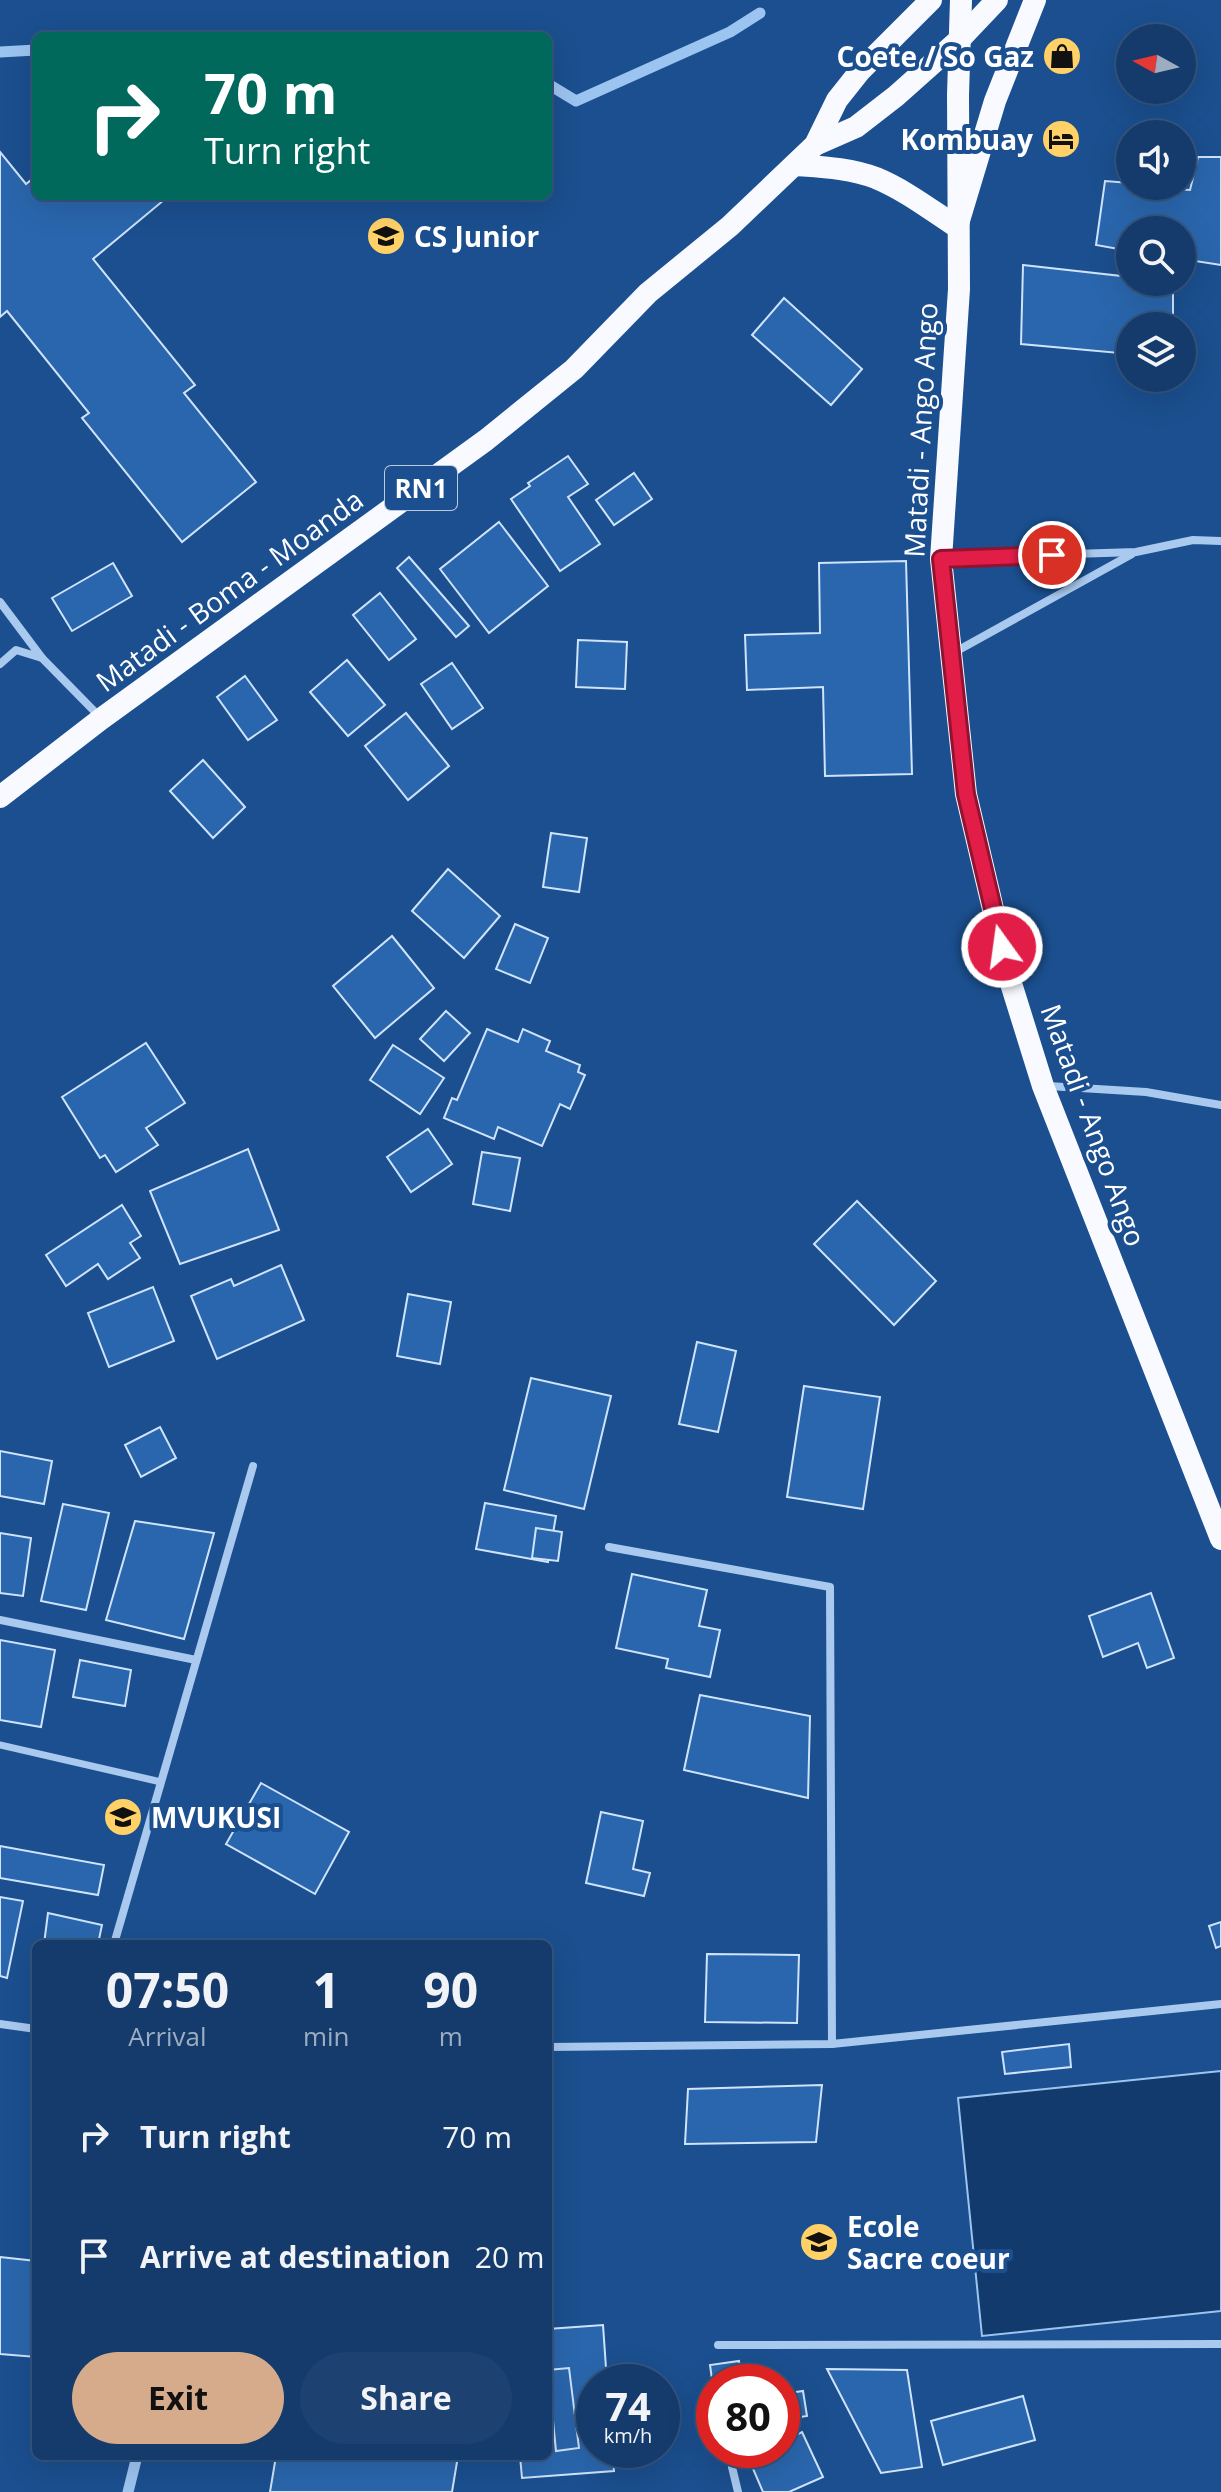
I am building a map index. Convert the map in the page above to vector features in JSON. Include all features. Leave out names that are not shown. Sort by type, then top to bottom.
[{"type":"highway","name":"Matadi - Boma - Moanda","points":[[0,797],[101,719],[486,440],[574,369],[648,293],[730,226],[815,145],[837,100],[860,71],[931,0]]},
{"type":"highway","name":"Matadi - Ango Ango","points":[[961,0],[957,227],[959,289],[941,559],[966,794],[1009,977],[1043,1086],[1221,1539]]},
{"type":"highway","name":"Matadi - Boma - Moanda","points":[[815,145],[856,127],[896,96],[960,39],[997,0]]},
{"type":"highway","points":[[795,165],[840,169],[875,178],[957,227],[995,101],[1035,0]]},
{"type":"street","points":[[941,559],[1136,552],[1193,540],[1221,541]]},
{"type":"street","points":[[950,655],[1136,552]]},
{"type":"street","points":[[0,602],[42,658],[101,719]]},
{"type":"street","points":[[0,664],[16,650],[42,658]]},
{"type":"street","points":[[1043,1086],[1146,1092],[1221,1105]]},
{"type":"street","points":[[115,1940],[253,1466]]},
{"type":"street","points":[[609,1547],[830,1587],[832,2044]]},
{"type":"street","points":[[0,1620],[196,1660]]},
{"type":"street","points":[[0,1745],[161,1782]]},
{"type":"street","points":[[552,2047],[832,2044],[1221,2004]]},
{"type":"street","points":[[0,2024],[32,2028]]},
{"type":"street","points":[[718,2345],[1221,2344]]},
{"type":"street","points":[[732,2468],[738,2492]]},
{"type":"water","points":[[1221,2071],[1221,2311],[982,2336],[958,2098]]},
{"type":"building","points":[[0,152],[26,184],[32,179],[32,200],[164,200],[93,259],[195,385],[184,393],[256,482],[182,542],[82,418],[89,413],[7,311],[0,317]]},
{"type":"building","points":[[1198,157],[1221,157],[1221,265],[1196,261],[1196,216],[1116,216],[1116,249],[1096,245],[1105,181],[1116,182],[1116,200],[1196,200]]},
{"type":"building","points":[[1023,265],[1116,275],[1116,296],[1173,296],[1173,312],[1116,312],[1116,353],[1021,344]]},
{"type":"building","points":[[784,298],[862,369],[831,405],[752,335]]},
{"type":"building","points":[[568,456],[588,484],[568,497],[600,544],[560,571],[511,499],[530,486],[528,483]]},
{"type":"building","points":[[634,473],[652,499],[614,525],[596,500]]},
{"type":"building","points":[[499,522],[548,586],[489,633],[440,569]]},
{"type":"building","points":[[409,557],[469,626],[456,637],[397,568]]},
{"type":"building","points":[[906,561],[912,774],[825,776],[823,687],[747,690],[745,635],[820,633],[819,563]]},
{"type":"building","points":[[113,563],[132,596],[72,631],[52,598]]},
{"type":"building","points":[[380,593],[416,639],[389,660],[353,615]]},
{"type":"building","points":[[578,640],[627,642],[625,689],[576,687]]},
{"type":"building","points":[[347,660],[385,705],[348,736],[310,692]]},
{"type":"building","points":[[452,663],[483,708],[452,729],[421,684]]},
{"type":"building","points":[[245,676],[277,720],[248,740],[217,697]]},
{"type":"building","points":[[406,713],[449,766],[408,800],[365,746]]},
{"type":"building","points":[[203,760],[245,807],[213,838],[170,791]]},
{"type":"building","points":[[551,833],[587,838],[579,892],[543,887]]},
{"type":"building","points":[[448,869],[500,916],[464,958],[412,911]]},
{"type":"building","points":[[515,924],[548,938],[530,983],[496,969]]},
{"type":"building","points":[[392,936],[434,988],[375,1038],[333,986]]},
{"type":"building","points":[[446,1011],[470,1033],[444,1061],[420,1039]]},
{"type":"building","points":[[487,1029],[518,1042],[523,1029],[550,1041],[546,1051],[580,1065],[578,1072],[585,1075],[570,1109],[560,1104],[542,1146],[498,1127],[494,1139],[444,1118],[452,1098],[457,1100]]},
{"type":"building","points":[[146,1043],[185,1103],[146,1128],[158,1145],[116,1172],[105,1155],[100,1158],[62,1097]]},
{"type":"building","points":[[393,1045],[444,1078],[420,1114],[370,1080]]},
{"type":"building","points":[[428,1129],[452,1164],[411,1192],[387,1157]]},
{"type":"building","points":[[248,1149],[279,1230],[180,1264],[150,1191]]},
{"type":"building","points":[[482,1152],[520,1158],[510,1211],[473,1204]]},
{"type":"building","points":[[857,1201],[936,1281],[894,1325],[814,1244]]},
{"type":"building","points":[[122,1205],[141,1236],[130,1243],[140,1258],[108,1279],[98,1264],[66,1286],[46,1255]]},
{"type":"building","points":[[281,1265],[304,1320],[217,1359],[191,1296],[231,1279],[234,1286]]},
{"type":"building","points":[[153,1287],[174,1341],[109,1367],[88,1313]]},
{"type":"building","points":[[408,1294],[451,1302],[440,1364],[397,1356]]},
{"type":"building","points":[[697,1342],[736,1351],[718,1432],[679,1424]]},
{"type":"building","points":[[531,1378],[611,1396],[584,1509],[504,1490]]},
{"type":"building","points":[[804,1386],[880,1397],[863,1509],[787,1497]]},
{"type":"building","points":[[160,1427],[176,1458],[141,1477],[125,1445]]},
{"type":"building","points":[[0,1451],[52,1461],[44,1504],[0,1496]]},
{"type":"building","points":[[485,1503],[556,1516],[548,1562],[476,1549]]},
{"type":"building","points":[[63,1504],[109,1513],[86,1610],[41,1601]]},
{"type":"building","points":[[135,1521],[214,1533],[184,1639],[106,1620]]},
{"type":"building","points":[[536,1528],[562,1532],[558,1561],[532,1558]]},
{"type":"building","points":[[0,1533],[31,1538],[23,1596],[0,1593]]},
{"type":"building","points":[[632,1574],[707,1590],[699,1626],[720,1630],[710,1677],[666,1668],[668,1659],[616,1648]]},
{"type":"building","points":[[1151,1593],[1174,1658],[1147,1668],[1138,1643],[1103,1657],[1089,1616]]},
{"type":"building","points":[[0,1640],[55,1650],[41,1727],[0,1720]]},
{"type":"building","points":[[80,1660],[131,1670],[125,1706],[73,1697]]},
{"type":"building","points":[[700,1695],[810,1716],[808,1798],[684,1770]]},
{"type":"building","points":[[261,1783],[349,1832],[315,1894],[226,1844]]},
{"type":"building","points":[[601,1812],[643,1821],[633,1869],[650,1873],[644,1896],[586,1883]]},
{"type":"building","points":[[0,1846],[104,1865],[98,1895],[0,1878]]},
{"type":"building","points":[[0,1897],[23,1901],[7,1978],[0,1976]]},
{"type":"building","points":[[48,1913],[102,1925],[99,1940],[45,1940]]},
{"type":"building","points":[[1221,1922],[1221,1946],[1216,1948],[1209,1926]]},
{"type":"building","points":[[707,1954],[799,1955],[797,2023],[705,2022]]},
{"type":"building","points":[[1069,2044],[1071,2067],[1005,2074],[1002,2052]]},
{"type":"building","points":[[822,2085],[816,2142],[685,2144],[688,2089]]},
{"type":"building","points":[[0,2257],[32,2261],[32,2357],[0,2354]]},
{"type":"building","points":[[603,2325],[606,2364],[576,2364],[576,2468],[614,2468],[614,2471],[522,2478],[520,2460],[552,2460],[552,2329]]},
{"type":"building","points":[[569,2368],[576,2448],[556,2451],[552,2370]]},
{"type":"building","points":[[827,2369],[907,2370],[922,2467],[881,2473]]},
{"type":"building","points":[[800,2391],[803,2391],[807,2416],[800,2417]]},
{"type":"building","points":[[1023,2396],[1035,2440],[943,2465],[931,2421]]},
{"type":"building","points":[[800,2433],[823,2477],[789,2492],[763,2492],[753,2468],[800,2468]]},
{"type":"building","points":[[275,2460],[457,2460],[452,2492],[270,2492]]},
{"type":"waterway","points":[[552,86],[576,101],[730,32],[760,13]]},
{"type":"waterway","points":[[0,52],[32,50]]},
{"type":"waterway","points":[[128,2492],[136,2460]]},
{"type":"place","name":"Coete / So Gaz","points":[[1062,56]]},
{"type":"place","name":"Kombuay","points":[[1061,139]]},
{"type":"place","name":"CS Junior","points":[[386,236]]},
{"type":"place","name":"MVUKUSI","points":[[123,1817]]},
{"type":"place","name":"Ecole Sacre coeur","points":[[819,2242]]},
{"type":"route","points":[[1002,947],[966,794],[941,559],[1052,555]]}]
